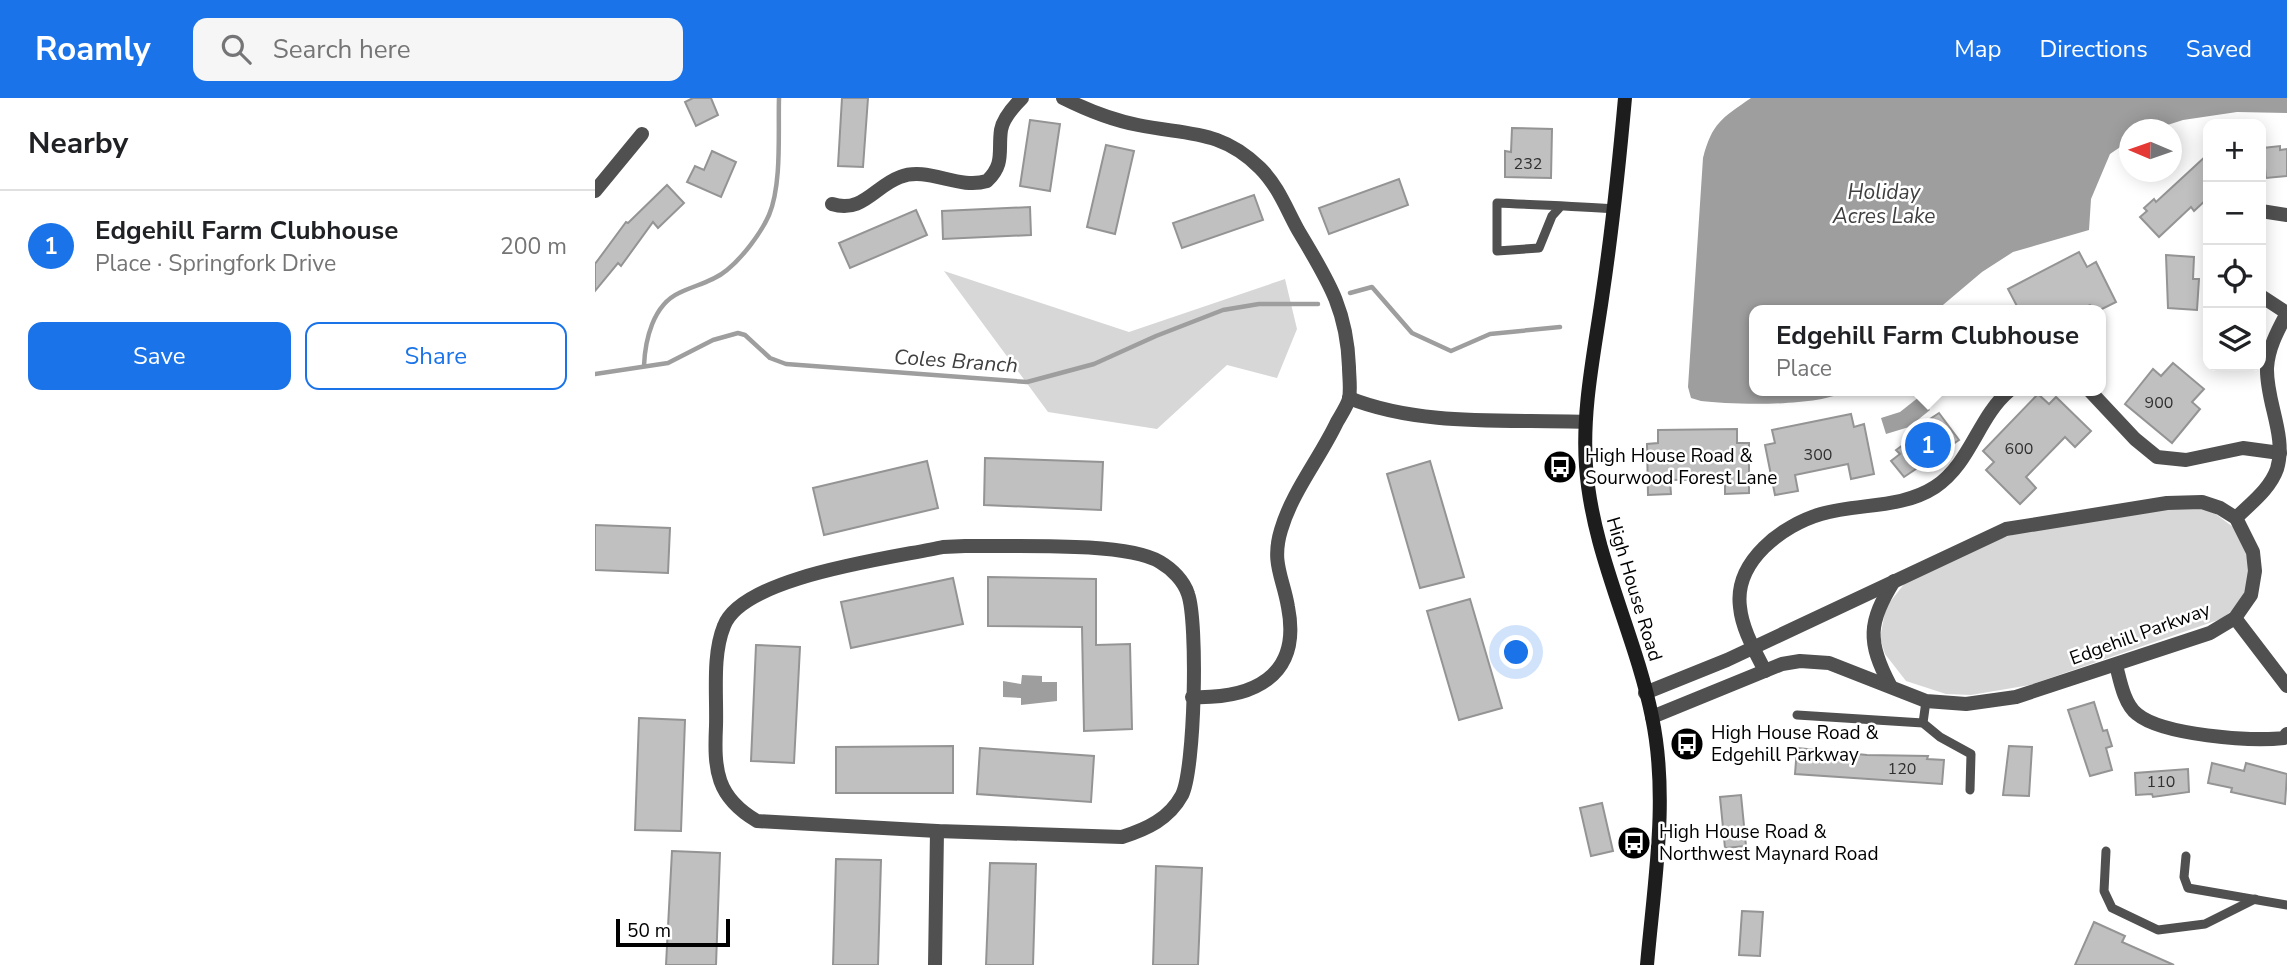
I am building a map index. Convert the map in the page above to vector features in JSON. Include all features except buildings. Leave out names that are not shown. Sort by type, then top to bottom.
[{"type":"main road","name":"High House Road","points":[[1625,98],[1615,209],[1585,422],[1590,506],[1652,717],[1660,788],[1647,965]]},
{"type":"street","points":[[832,204],[848,208],[859,204],[900,177],[927,176],[966,183],[987,181],[1000,164],[1001,129],[1012,107],[1022,98]]},
{"type":"street","points":[[1063,98],[1134,125],[1211,136],[1258,166],[1279,192],[1339,302],[1348,336],[1349,398],[1281,528],[1277,547],[1279,581],[1288,606],[1290,629],[1280,665],[1261,685],[1248,693],[1216,698],[1192,697]]},
{"type":"street","points":[[595,191],[642,134]]},
{"type":"street","points":[[2266,212],[2287,215]]},
{"type":"street","points":[[1645,693],[1699,673],[1988,536],[2033,523],[2187,502],[2211,505],[2236,518],[2269,486],[2278,468],[2281,440],[2267,368],[2273,340],[2287,313],[2266,299]]},
{"type":"street","points":[[1765,671],[1753,647],[1740,609],[1739,597],[1745,576],[1757,554],[1791,526],[1823,513],[1902,500],[1934,487],[1962,460],[1994,407],[2004,396]]},
{"type":"street","points":[[2096,396],[2135,439],[2157,457],[2186,460],[2243,448],[2280,453]]},
{"type":"street","points":[[1349,398],[1381,411],[1414,416],[1585,422]]},
{"type":"street","name":"Edgehill Parkway","points":[[1652,717],[1782,664],[1819,661],[1890,685],[1926,702],[1966,704],[2016,697],[2210,633],[2235,618],[2251,595],[2255,571],[2247,534],[2236,518]]},
{"type":"street","points":[[943,547],[1119,550],[1160,562],[1175,573],[1187,590],[1194,626],[1189,775],[1173,808],[1145,830],[1122,836],[937,831],[757,821],[741,812],[729,799],[716,768],[719,643],[724,624],[737,607],[751,596],[787,581],[943,547]]},
{"type":"street","points":[[1890,685],[1879,665],[1872,633],[1879,604],[1895,580]]},
{"type":"street","points":[[2235,618],[2287,686]]},
{"type":"street","points":[[2116,665],[2134,713],[2158,728],[2264,740],[2284,738],[2287,734]]},
{"type":"street","points":[[935,965],[937,831]]},
{"type":"lane","points":[[1561,206],[1552,216],[1539,247],[1497,251],[1497,203],[1561,206],[1615,209]]},
{"type":"lane","points":[[1923,723],[1926,702]]},
{"type":"lane","points":[[1797,715],[1923,723],[1971,754],[1970,790]]},
{"type":"lane","points":[[2106,851],[2104,891],[2112,908],[2158,930],[2205,924],[2255,899]]},
{"type":"lane","points":[[2186,856],[2184,877],[2188,888],[2287,906]]},
{"type":"shaded area","points":[[944,271],[1129,332],[1285,279],[1297,329],[1277,378],[1227,365],[1157,429],[1048,412]]},
{"type":"shaded area","points":[[2171,508],[2209,509],[2241,533],[2249,554],[2247,593],[2236,608],[2221,619],[2030,685],[1971,695],[1946,694],[1906,681],[1885,654],[1880,638],[1886,607],[1905,583],[1995,540],[2029,530]]},
{"type":"water","name":"Holiday Acres Lake","points":[[1751,98],[2287,98],[2287,113],[2237,112],[2182,120],[2119,119],[2119,148],[2110,154],[2091,199],[2089,230],[2013,252],[1982,272],[1943,305],[1749,305],[1749,396],[1833,396],[1797,402],[1754,404],[1701,401],[1691,398],[1688,387],[1703,158],[1710,137],[1719,122]]},
{"type":"water","points":[[1919,397],[1930,410],[1909,427],[1886,434],[1881,418],[1900,412]]},
{"type":"water","points":[[1022,675],[1042,676],[1042,682],[1057,682],[1057,701],[1021,705],[1021,698],[1003,697],[1003,681],[1021,684]]},
{"type":"waterway","points":[[644,366],[652,324],[663,306],[679,293],[727,270],[745,252],[766,222],[778,173],[779,98]]},
{"type":"waterway","name":"Coles Branch","points":[[1350,293],[1372,287],[1412,333],[1451,351],[1490,334],[1560,327]]},
{"type":"waterway","name":"Coles Branch","points":[[595,374],[668,363],[713,340],[738,333],[745,335],[770,358],[786,364],[1027,382],[1094,364],[1223,310],[1259,304],[1318,304]]},
{"type":"place","name":"Edgehill Farm Clubhouse","points":[[1928,445]]},
{"type":"place","name":"High House Road & Sourwood Forest Lane","points":[[1560,467]]},
{"type":"place","name":"High House Road & Edgehill Parkway","points":[[1687,744]]},
{"type":"place","name":"High House Road & Northwest Maynard Road","points":[[1634,843]]}]
